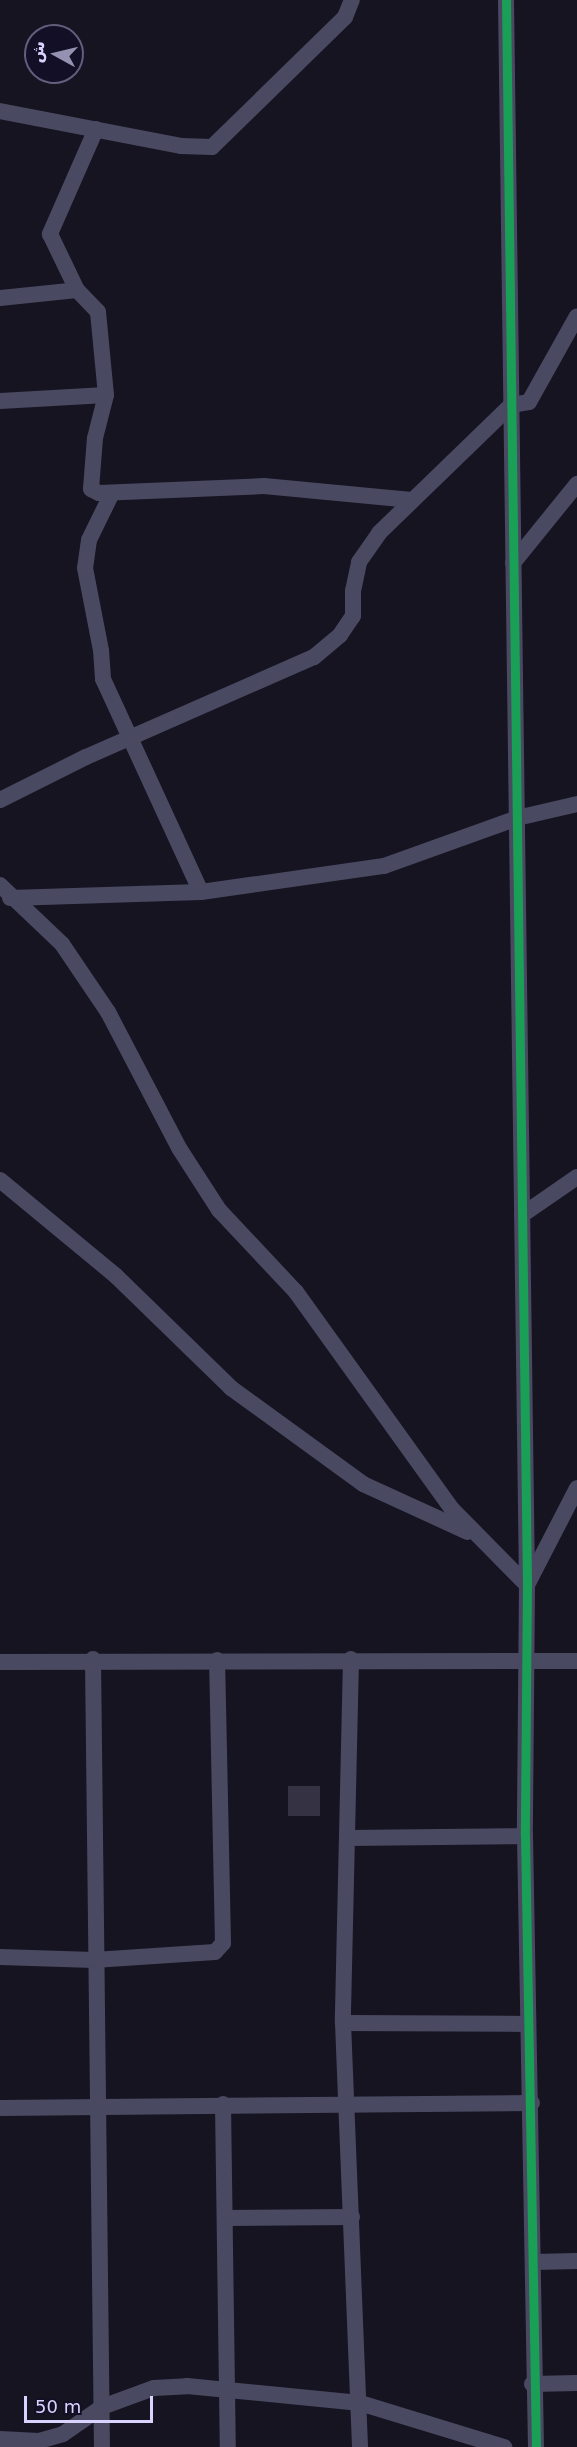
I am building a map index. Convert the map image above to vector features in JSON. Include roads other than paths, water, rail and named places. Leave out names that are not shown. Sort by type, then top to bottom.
[{"type":"street","points":[[0,111],[181,146],[212,147],[345,17],[352,0]]},
{"type":"street","points":[[506,0],[527,1585],[525,1836],[528,2024],[532,2103],[534,2262],[532,2384],[536,2447]]},
{"type":"street","points":[[96,129],[50,234],[77,290],[98,312],[106,394],[90,479],[91,489],[99,493],[264,486],[411,500]]},
{"type":"street","points":[[0,298],[77,290]]},
{"type":"street","points":[[0,800],[132,737],[314,657],[340,635],[353,616],[353,591],[359,562],[379,533],[511,405],[529,402],[577,316]]},
{"type":"street","points":[[0,401],[106,394]]},
{"type":"street","points":[[513,563],[577,484]]},
{"type":"street","points":[[112,492],[89,540],[85,568],[101,650],[103,678],[132,737],[137,758],[201,892]]},
{"type":"street","points":[[8,898],[201,892],[384,866],[517,818],[577,804]]},
{"type":"street","points":[[0,885],[8,898],[62,944],[108,1012],[179,1148],[219,1210],[296,1292],[452,1509],[527,1585]]},
{"type":"street","points":[[522,1215],[577,1177]]},
{"type":"street","points":[[0,1180],[116,1276],[231,1388],[363,1484],[478,1537]]},
{"type":"street","points":[[527,1585],[577,1488]]},
{"type":"street","points":[[0,1662],[93,1659],[577,1661]]},
{"type":"street","points":[[93,1659],[94,1960],[102,2447]]},
{"type":"street","points":[[351,1659],[343,2023],[360,2447]]},
{"type":"street","points":[[0,1957],[94,1960],[215,1952],[223,1943],[217,1660]]},
{"type":"street","points":[[347,1838],[525,1836]]},
{"type":"street","points":[[343,2023],[528,2024]]},
{"type":"street","points":[[0,2108],[223,2104],[348,2106],[532,2103]]},
{"type":"street","points":[[223,2104],[228,2447]]},
{"type":"street","points":[[225,2218],[352,2217]]},
{"type":"street","points":[[534,2262],[577,2260]]},
{"type":"street","points":[[532,2384],[577,2383]]},
{"type":"street","points":[[0,2439],[39,2441],[55,2436],[102,2407],[154,2388],[187,2386],[360,2403],[504,2447]]}]
